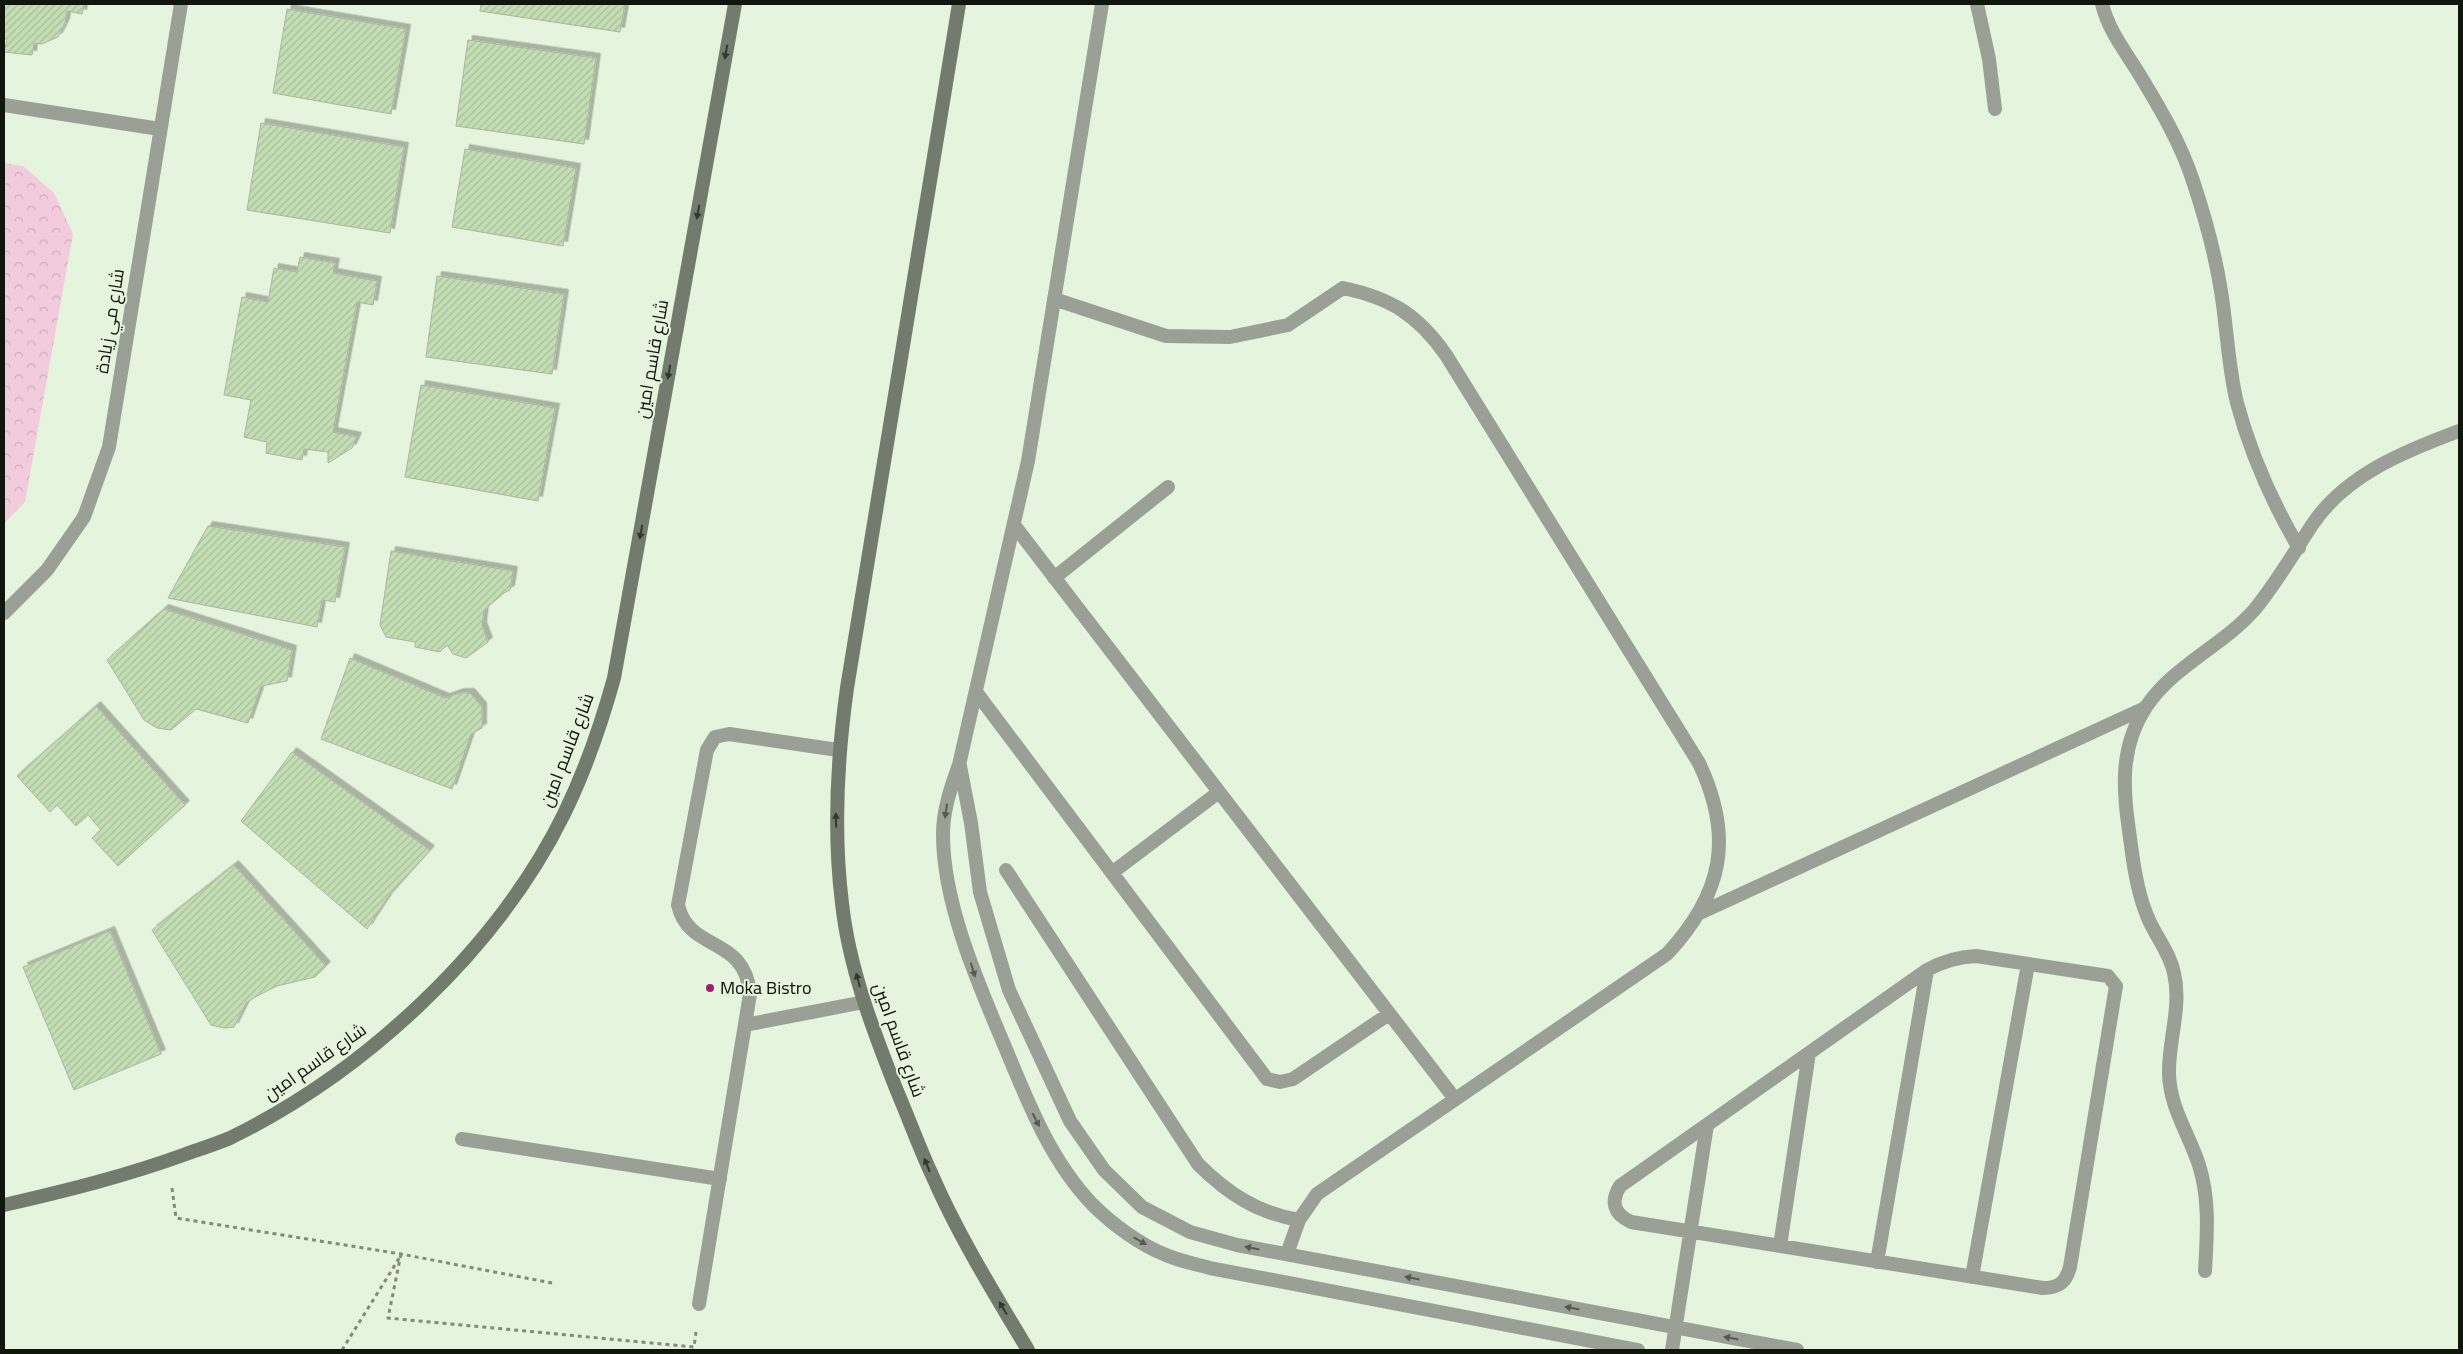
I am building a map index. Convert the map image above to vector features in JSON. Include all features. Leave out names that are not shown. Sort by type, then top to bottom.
[{"type":"main road","name":"شارع قاسم امين","points":[[4,1205],[73,1189],[169,1160],[228,1138],[276,1113],[352,1063],[408,1016],[446,978],[512,898],[540,858],[584,771],[601,725],[614,678],[735,4]]},
{"type":"main road","name":"شارع قاسم امين","points":[[959,4],[838,750],[837,857],[850,953],[876,1037],[932,1176],[988,1283],[1028,1350]]},
{"type":"street","name":"شارع مي زيادة","points":[[4,613],[47,570],[84,517],[109,447],[181,4]]},
{"type":"street","points":[[1102,4],[1028,461],[960,765],[948,798],[943,833],[945,868],[976,980],[1034,1118],[1064,1170],[1092,1204],[1127,1233],[1165,1255],[1210,1268],[1638,1350]]},
{"type":"street","points":[[1977,4],[1989,59],[1994,109]]},
{"type":"street","points":[[2102,4],[2116,41],[2155,100],[2176,139],[2192,179],[2210,234],[2221,291],[2227,348],[2237,402],[2253,453],[2274,504],[2299,548]]},
{"type":"street","points":[[4,105],[160,129]]},
{"type":"street","points":[[1054,299],[1166,336],[1230,337],[1288,325],[1342,288],[1384,299],[1402,309],[1419,322],[1446,354],[1699,762],[1712,795],[1719,838],[1717,864],[1710,889],[1700,913],[1667,954],[1317,1194],[1299,1220],[1288,1254]]},
{"type":"street","points":[[2205,1271],[2208,1217],[2205,1191],[2191,1143],[2179,1121],[2172,1097],[2169,1074],[2176,1004],[2176,979],[2169,956],[2148,917],[2136,882],[2123,790],[2126,762],[2131,744],[2145,708],[2161,688],[2249,616],[2276,583],[2313,524],[2333,500],[2381,464],[2459,431]]},
{"type":"street","points":[[1054,578],[1168,487]]},
{"type":"street","points":[[1014,525],[1455,1099]]},
{"type":"street","points":[[976,692],[1267,1079],[1280,1082],[1293,1079],[1389,1014]]},
{"type":"street","points":[[1700,913],[2145,708]]},
{"type":"street","points":[[699,1304],[750,994],[744,970],[727,950],[691,930],[684,923],[678,905],[707,750],[715,737],[729,734],[838,750]]},
{"type":"street","points":[[960,765],[971,822],[980,892],[1009,990],[1070,1121],[1104,1170],[1142,1207],[1190,1232],[1237,1245],[1796,1350]]},
{"type":"street","points":[[1113,872],[1220,792]]},
{"type":"street","points":[[1006,870],[1198,1164],[1235,1196],[1277,1216],[1299,1220]]},
{"type":"street","points":[[1976,956],[2028,964],[2108,976],[2116,986],[2072,1258],[2067,1277],[2061,1284],[2052,1288],[1972,1277],[1691,1231],[1620,1217],[1614,1207],[1614,1195],[1620,1186],[1927,970],[1944,961],[1958,957],[1976,956]]},
{"type":"street","points":[[1972,1277],[2028,964]]},
{"type":"street","points":[[1877,1262],[1927,970]]},
{"type":"street","points":[[745,1025],[864,1002]]},
{"type":"street","points":[[1780,1246],[1809,1053]]},
{"type":"street","points":[[1672,1350],[1707,1125]]},
{"type":"street","points":[[462,1139],[720,1179]]},
{"type":"path","points":[[169,1160],[176,1218],[401,1254],[552,1283]]},
{"type":"path","points":[[401,1254],[388,1318],[694,1347],[699,1304]]},
{"type":"path","points":[[342,1350],[401,1254]]},
{"type":"green space","points":[[4,163],[23,166],[54,193],[73,234],[25,502],[4,523]]},
{"type":"building","points":[[4,4],[84,4],[82,14],[67,11],[65,23],[58,37],[42,44],[34,43],[32,55],[4,52],[7,39],[4,39]]},
{"type":"building","points":[[481,4],[625,4],[620,32],[480,11]]},
{"type":"building","points":[[287,9],[406,29],[391,114],[273,93]]},
{"type":"building","points":[[468,40],[596,58],[584,144],[456,126]]},
{"type":"building","points":[[261,123],[404,147],[390,233],[247,210]]},
{"type":"building","points":[[465,149],[576,168],[563,246],[452,227]]},
{"type":"building","points":[[300,257],[335,263],[333,273],[377,281],[373,305],[357,302],[333,432],[357,437],[352,448],[328,463],[328,452],[304,449],[302,460],[266,453],[267,442],[244,437],[251,400],[224,395],[242,297],[268,302],[274,268],[297,272]]},
{"type":"building","points":[[437,276],[564,294],[552,374],[426,357]]},
{"type":"building","points":[[421,385],[555,408],[538,501],[405,477]]},
{"type":"building","points":[[208,526],[345,547],[335,602],[322,600],[317,627],[168,598]]},
{"type":"building","points":[[391,551],[513,571],[510,590],[484,610],[482,626],[488,642],[466,658],[453,654],[447,645],[440,652],[415,647],[415,642],[386,637],[380,625]]},
{"type":"building","points":[[164,609],[292,650],[287,681],[261,686],[248,723],[196,709],[171,730],[157,728],[144,720],[107,660]]},
{"type":"building","points":[[350,658],[445,698],[460,693],[470,693],[482,707],[482,728],[471,734],[452,789],[321,739]]},
{"type":"building","points":[[96,706],[185,805],[118,866],[92,838],[101,830],[88,815],[76,826],[57,805],[50,812],[17,776]]},
{"type":"building","points":[[292,752],[430,850],[388,897],[367,929],[241,821]]},
{"type":"building","points":[[234,865],[326,966],[315,977],[277,986],[257,996],[246,1003],[234,1027],[224,1028],[211,1025],[152,930]]},
{"type":"building","points":[[110,931],[161,1054],[74,1090],[23,967]]},
{"type":"place","name":"Moka Bistro","points":[[710,988]]}]
